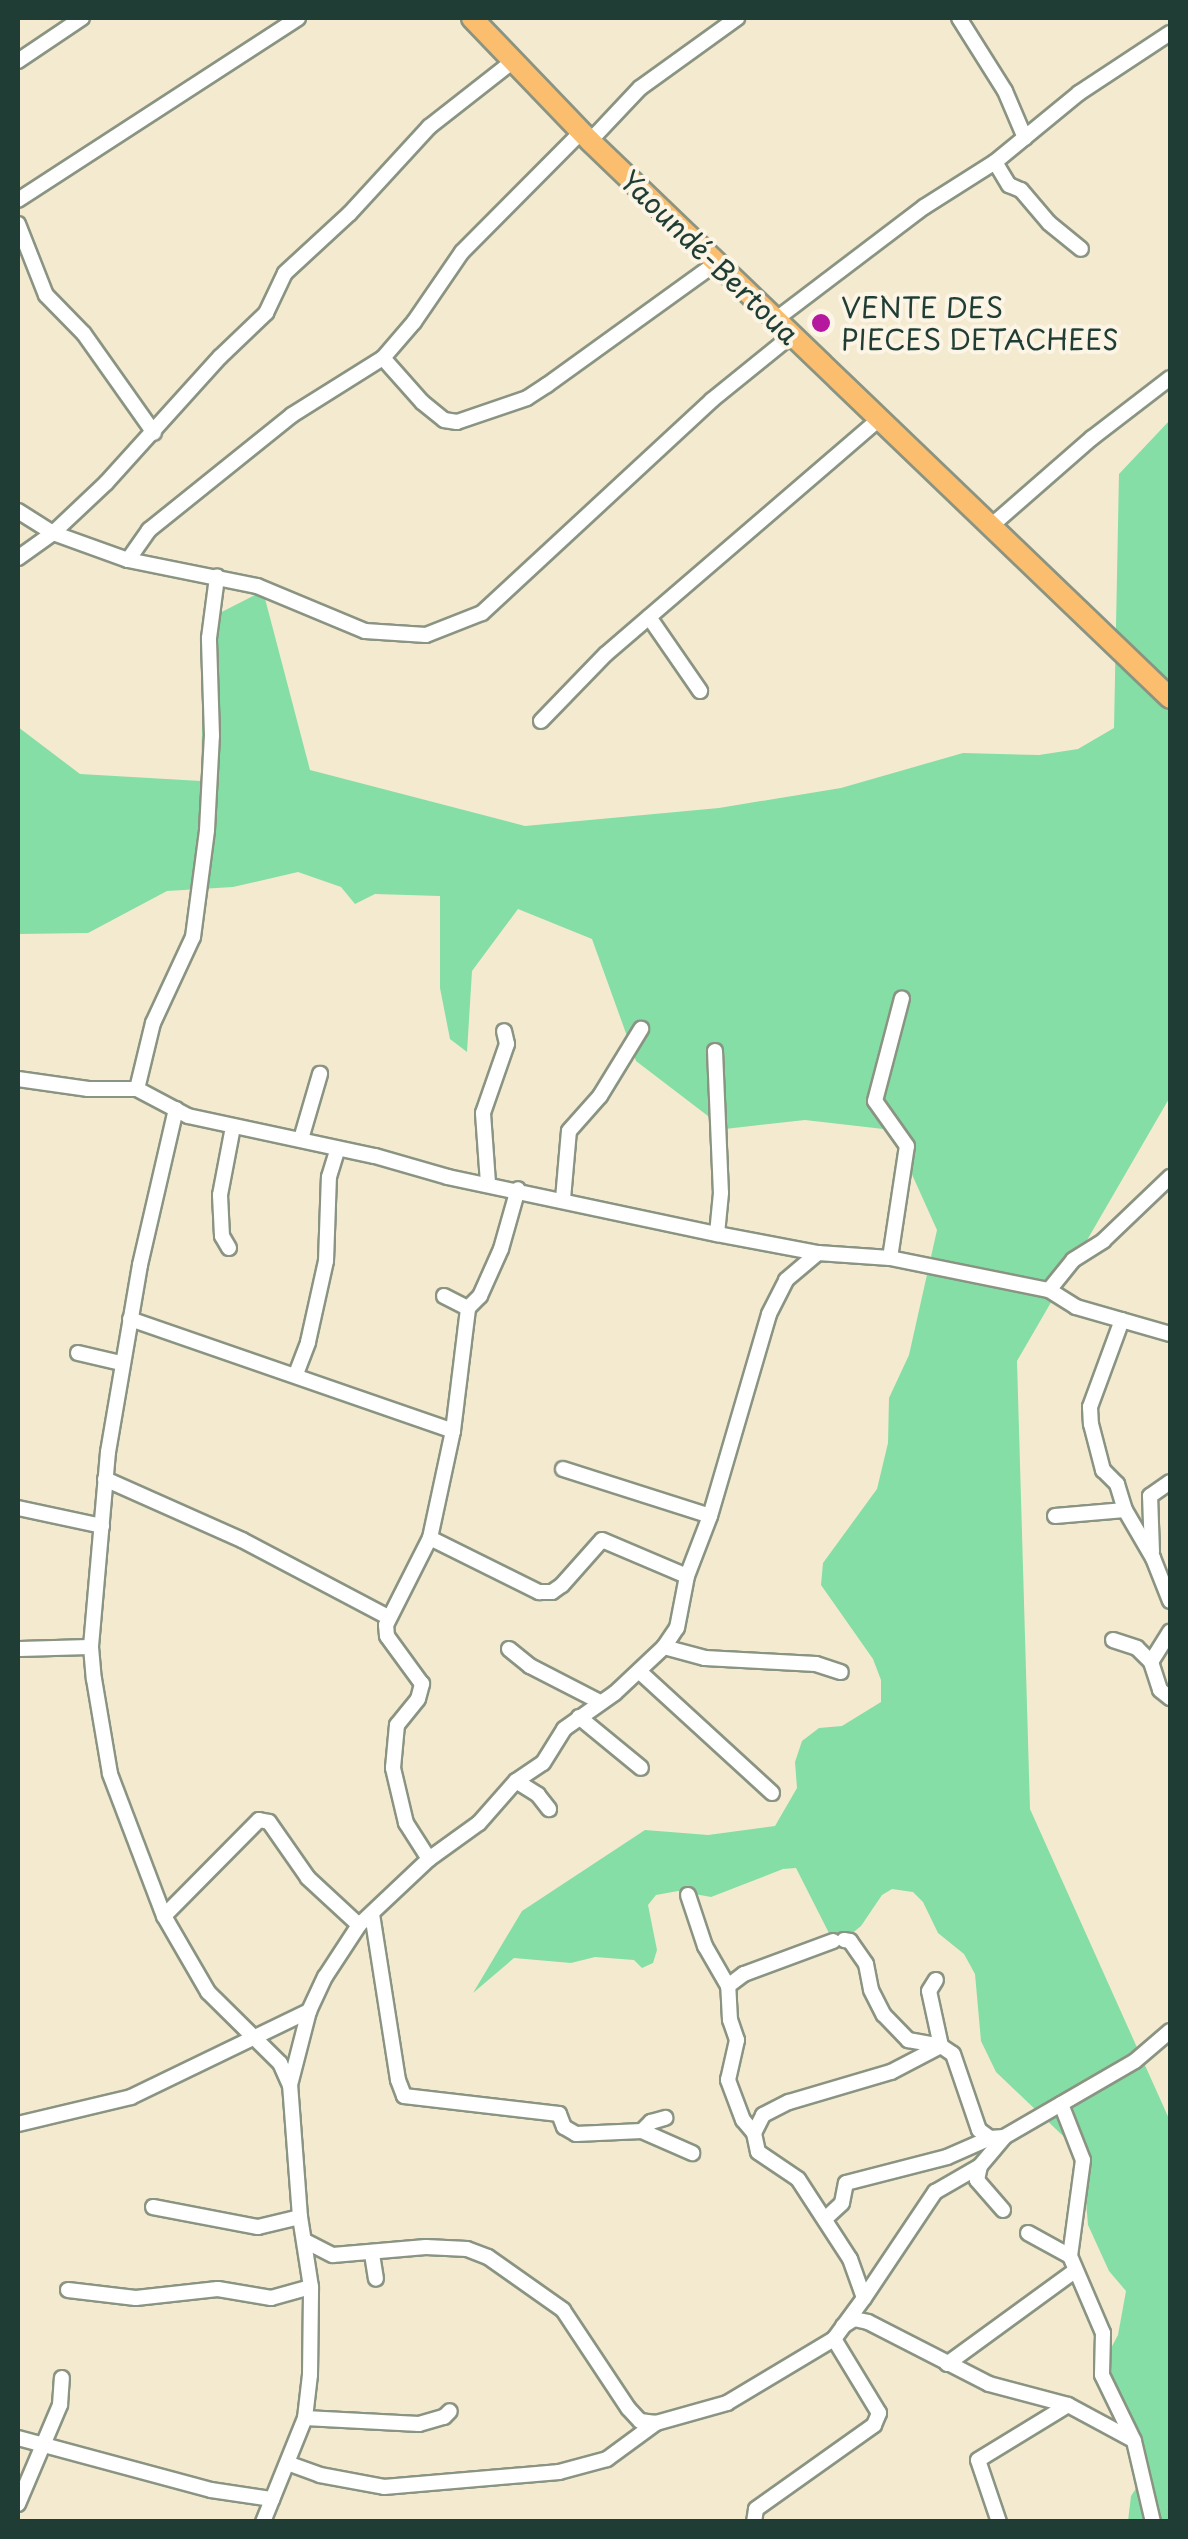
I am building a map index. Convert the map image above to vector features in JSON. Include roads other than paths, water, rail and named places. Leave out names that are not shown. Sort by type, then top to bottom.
[{"type":"highway","name":"Yaoundé-Bertoua","points":[[472,18],[585,137],[1170,698]]},
{"type":"street","points":[[18,61],[82,18]]},
{"type":"street","points":[[18,200],[298,18]]},
{"type":"street","points":[[128,560],[149,530],[292,415],[383,358],[414,322],[462,252],[640,88],[738,18]]},
{"type":"street","points":[[959,18],[1005,92],[1025,138]]},
{"type":"street","points":[[775,320],[924,206],[994,162],[1079,94],[1170,33]]},
{"type":"street","points":[[18,558],[53,534],[154,433],[220,356],[266,313],[285,273],[350,213],[429,128],[512,62]]},
{"type":"street","points":[[994,162],[1009,184],[1021,190],[1049,224],[1080,249]]},
{"type":"street","points":[[18,224],[46,295],[84,334],[154,433]]},
{"type":"street","points":[[383,358],[422,402],[444,420],[457,422],[527,398],[547,386],[716,263]]},
{"type":"street","points":[[18,511],[53,534],[128,560],[256,586],[365,632],[426,636],[482,613],[712,400],[792,336]]},
{"type":"street","points":[[991,526],[1092,438],[1170,378]]},
{"type":"street","points":[[541,721],[649,616],[879,419]]},
{"type":"street","points":[[138,1088],[154,1023],[193,937],[207,830],[212,736],[209,638],[217,577]]},
{"type":"street","points":[[649,616],[700,691]]},
{"type":"street","points":[[890,1258],[907,1146],[875,1102],[902,998]]},
{"type":"street","points":[[563,1199],[570,1131],[600,1096],[641,1029]]},
{"type":"street","points":[[488,1183],[483,1113],[507,1044],[504,1031]]},
{"type":"street","points":[[716,1052],[721,1193],[717,1234]]},
{"type":"street","points":[[302,1140],[320,1074]]},
{"type":"street","points":[[18,1079],[88,1089],[138,1088],[176,1109],[234,1127],[717,1234],[818,1253],[890,1258],[1049,1290],[1076,1308],[1170,1334]]},
{"type":"street","points":[[176,1109],[121,1363],[105,1479],[91,1647],[110,1774],[164,1916],[208,1992],[253,2040],[280,2062],[290,2084]]},
{"type":"street","points":[[228,1248],[222,1236],[220,1195],[234,1127]]},
{"type":"street","points":[[296,1374],[308,1342],[326,1261],[329,1177],[336,1151]]},
{"type":"street","points":[[1049,1290],[1073,1260],[1103,1241],[1170,1178]]},
{"type":"street","points":[[429,1859],[406,1823],[393,1757],[397,1725],[418,1699],[422,1684],[387,1636],[388,1617],[430,1538],[453,1431],[468,1308],[480,1296],[501,1249],[518,1188]]},
{"type":"street","points":[[264,2522],[305,2418],[310,2375],[311,2287],[307,2242],[300,2217],[290,2084],[309,2011],[325,1977],[359,1924],[429,1859],[478,1823],[516,1780],[543,1763],[552,1744],[579,1717],[640,1672],[677,1628],[687,1576],[710,1516],[769,1314],[786,1280],[818,1253]]},
{"type":"street","points":[[444,1296],[468,1308]]},
{"type":"street","points":[[130,1319],[453,1431]]},
{"type":"street","points":[[1122,1320],[1090,1407],[1103,1470],[1118,1484],[1125,1510],[1153,1558],[1170,1601]]},
{"type":"street","points":[[78,1353],[121,1363]]},
{"type":"street","points":[[563,1469],[710,1516]]},
{"type":"street","points":[[105,1479],[242,1540],[388,1617]]},
{"type":"street","points":[[1153,1558],[1148,1502],[1155,1490],[1170,1482]]},
{"type":"street","points":[[18,1508],[102,1526]]},
{"type":"street","points":[[1055,1516],[1125,1510]]},
{"type":"street","points":[[430,1538],[538,1592],[552,1592],[562,1585],[602,1540],[687,1576]]},
{"type":"street","points":[[1151,1662],[1170,1630]]},
{"type":"street","points":[[1114,1640],[1137,1648],[1151,1662],[1160,1690],[1170,1698]]},
{"type":"street","points":[[18,1649],[91,1647]]},
{"type":"street","points":[[664,1647],[705,1658],[816,1664],[842,1672]]},
{"type":"street","points":[[509,1649],[530,1666],[600,1702]]},
{"type":"street","points":[[640,1672],[772,1793]]},
{"type":"street","points":[[579,1717],[641,1768]]},
{"type":"street","points":[[516,1780],[538,1795],[549,1809]]},
{"type":"street","points":[[164,1916],[259,1820],[269,1822],[300,1868],[359,1924]]},
{"type":"street","points":[[688,1895],[705,1946],[728,1986],[737,2040],[728,2080],[743,2120],[754,2133],[758,2152],[798,2178],[850,2259],[864,2298]]},
{"type":"street","points":[[372,1914],[398,2080],[404,2096],[560,2114],[564,2127],[576,2134],[642,2131],[692,2153]]},
{"type":"street","points":[[728,1986],[744,1974],[838,1941],[850,1941],[866,1964],[871,1990],[884,2015],[908,2040],[942,2046],[953,2054],[979,2130],[997,2138]]},
{"type":"street","points":[[936,1980],[929,1991],[942,2046]]},
{"type":"street","points":[[18,2124],[132,2097],[309,2011]]},
{"type":"street","points":[[825,2219],[842,2203],[846,2183],[947,2157],[997,2138],[1134,2061],[1170,2032]]},
{"type":"street","points":[[754,2133],[764,2115],[789,2102],[891,2072],[942,2046]]},
{"type":"street","points":[[1061,2104],[1083,2160],[1070,2256],[1104,2333],[1102,2375],[1134,2441],[1152,2522]]},
{"type":"street","points":[[642,2131],[651,2122],[664,2118]]},
{"type":"street","points":[[997,2138],[980,2166],[977,2180],[1003,2210]]},
{"type":"street","points":[[838,2333],[935,2192],[980,2166]]},
{"type":"street","points":[[153,2208],[258,2226],[300,2217]]},
{"type":"street","points":[[1028,2233],[1070,2256]]},
{"type":"street","points":[[307,2242],[333,2255],[426,2247],[467,2248],[488,2256],[562,2310],[628,2408],[640,2421],[656,2423]]},
{"type":"street","points":[[372,2254],[376,2279]]},
{"type":"street","points":[[947,2364],[1074,2272]]},
{"type":"street","points":[[68,2290],[136,2298],[218,2289],[271,2298],[311,2287]]},
{"type":"street","points":[[290,2464],[320,2476],[384,2487],[558,2472],[606,2459],[656,2423],[727,2403],[854,2319],[868,2322],[989,2384],[1068,2405],[1134,2441]]},
{"type":"street","points":[[749,2520],[874,2425],[880,2413],[838,2333]]},
{"type":"street","points":[[18,2504],[60,2405],[62,2378]]},
{"type":"street","points":[[998,2522],[978,2460],[1068,2405]]},
{"type":"street","points":[[305,2418],[419,2424],[444,2417],[450,2410]]},
{"type":"street","points":[[18,2438],[43,2448],[249,2498],[272,2499]]},
{"type":"place","name":"VENTE DES PIECES DETACHEES","points":[[821,323]]}]
